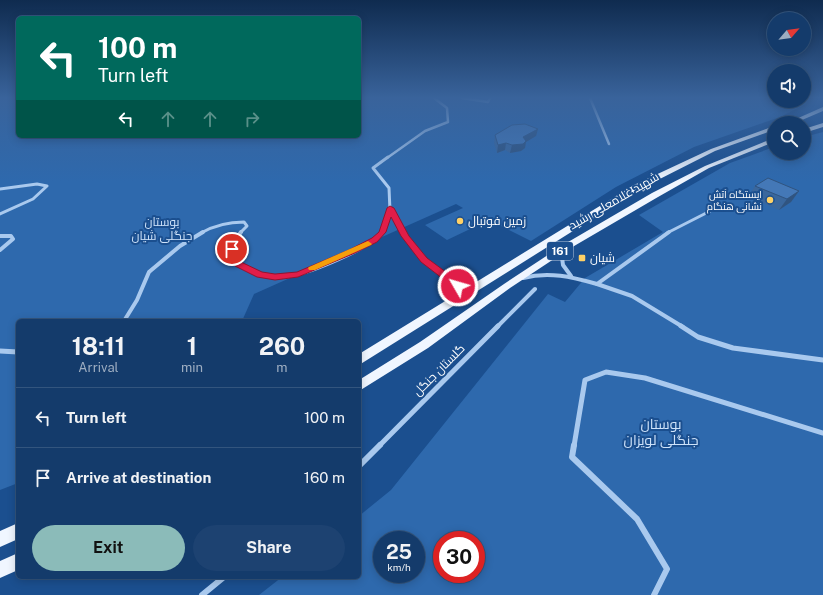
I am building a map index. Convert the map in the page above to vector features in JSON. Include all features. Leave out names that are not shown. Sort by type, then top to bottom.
[{"type":"main road","name":"شهید غلامعلی رشید","points":[[361,359],[637,187],[713,150],[767,131]]},
{"type":"main road","name":"شهید غلامعلی رشید","points":[[361,385],[424,345],[561,250],[655,195],[707,167],[767,143]]},
{"type":"main road","points":[[0,539],[16,532]]},
{"type":"main road","points":[[0,570],[16,562]]},
{"type":"street","points":[[125,319],[137,300],[142,283],[149,273],[204,230],[225,223],[238,221],[244,222],[246,226],[232,249],[232,254],[238,264],[266,276],[298,274],[352,252],[375,240],[382,232],[390,208],[389,188],[373,168],[425,131],[438,126]]},
{"type":"street","points":[[601,126],[609,144]]},
{"type":"street","points":[[0,189],[37,184],[47,186],[33,199],[0,214]]},
{"type":"street","points":[[597,284],[669,232],[720,206]]},
{"type":"street","points":[[390,208],[405,236],[424,260],[468,293]]},
{"type":"street","points":[[0,236],[11,236],[13,239],[0,250]]},
{"type":"street","points":[[561,250],[563,265],[571,276]]},
{"type":"street","points":[[515,281],[534,274],[571,276],[632,296],[698,337],[733,348],[823,360]]},
{"type":"street","name":"گلستان جنگل","points":[[361,464],[535,289]]},
{"type":"street","points":[[0,350],[16,352]]},
{"type":"street","points":[[654,595],[667,569],[637,519],[572,458],[585,380],[606,372],[645,378],[823,433]]},
{"type":"street","points":[[202,595],[222,579]]},
{"type":"green space","name":"بوستان جنگلی شیان","points":[[0,126],[16,126],[16,138],[361,138],[361,126],[755,126],[694,147],[616,187],[531,241],[489,220],[447,240],[425,225],[463,208],[456,204],[254,294],[243,319],[16,319],[16,484],[0,490]]},
{"type":"green space","name":"بوستان جنگلی لویزان","points":[[823,132],[823,595],[259,595],[279,579],[361,579],[361,514],[391,490],[548,294],[565,302],[585,278],[663,232],[639,215],[730,163],[767,150],[767,160],[811,160],[811,135]]},
{"type":"building","points":[[511,126],[530,126],[538,129],[523,137],[526,141],[523,144],[512,145],[506,143],[498,145],[495,135]]},
{"type":"building","points":[[768,178],[799,191],[787,199],[755,186]]},
{"type":"slow traffic","points":[[312,268],[368,244]]},
{"type":"place","name":"ایستگاه آتش نشانی هنگام","points":[[770,200]]},
{"type":"place","name":"زمین فوتبال","points":[[460,221]]},
{"type":"place","name":"شیان","points":[[582,258]]},
{"type":"route","points":[[232,249],[232,254],[238,264],[260,275],[275,277],[298,274],[352,252],[375,240],[382,232],[390,208],[390,211],[405,236],[424,260],[458,286]]}]
